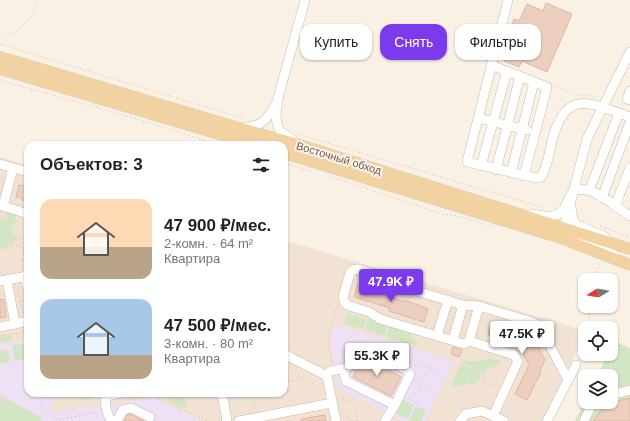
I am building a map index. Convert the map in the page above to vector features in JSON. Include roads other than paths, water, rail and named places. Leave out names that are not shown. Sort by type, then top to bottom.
[{"type":"main road","name":"Восточный обход","points":[[0,57],[285,141]]},
{"type":"main road","points":[[0,69],[243,141]]},
{"type":"main road","name":"Восточный обход","points":[[288,142],[565,226],[630,248]]},
{"type":"main road","name":"Восточный обход","points":[[288,154],[562,238],[626,263]]},
{"type":"street","points":[[303,146],[288,138],[280,131],[276,116],[278,98],[305,0]]},
{"type":"street","points":[[508,0],[467,162],[524,176],[536,178],[541,177],[546,166],[557,125],[563,114],[571,107],[580,103],[602,103],[619,113],[630,117]]},
{"type":"street","points":[[565,226],[587,139],[602,103],[630,52]]},
{"type":"street","points":[[491,65],[547,87],[524,176]]},
{"type":"street","points":[[481,166],[507,71]]},
{"type":"street","points":[[496,170],[520,76]]},
{"type":"street","points":[[510,173],[534,82]]},
{"type":"street","points":[[630,91],[627,99],[630,100]]},
{"type":"street","points":[[232,126],[256,126],[263,122],[269,116],[278,98]]},
{"type":"street","points":[[590,191],[619,113]]},
{"type":"street","points":[[478,118],[536,132]]},
{"type":"street","points":[[602,198],[630,122]]},
{"type":"street","points":[[0,164],[24,171]]},
{"type":"street","points":[[13,168],[1,206],[24,213]]},
{"type":"street","points":[[615,206],[630,168]]},
{"type":"street","points":[[499,207],[542,216],[554,216],[561,213],[569,196],[574,190],[585,189],[629,212]]},
{"type":"street","points":[[570,205],[573,219],[577,225],[630,248]]},
{"type":"street","points":[[458,206],[487,210],[555,229],[565,226]]},
{"type":"street","points":[[565,226],[572,235],[607,250],[626,263]]},
{"type":"street","points":[[479,306],[469,341],[464,344],[380,319],[369,312],[348,305],[345,303],[343,297],[350,273],[355,269],[394,280],[404,287],[463,305],[479,306],[536,324],[541,330],[568,380]]},
{"type":"street","points":[[15,324],[11,303],[3,280],[24,276]]},
{"type":"street","points":[[438,336],[448,300]]},
{"type":"street","points":[[453,340],[463,305]]},
{"type":"street","points":[[0,327],[15,324],[24,326]]},
{"type":"street","points":[[469,341],[513,354],[518,361],[493,416]]},
{"type":"street","points":[[339,418],[332,403],[327,376],[330,371],[349,367],[358,350],[362,348],[409,375],[400,395],[385,421]]},
{"type":"street","points":[[288,356],[327,376]]},
{"type":"street","points":[[547,421],[576,365]]},
{"type":"street","points":[[343,369],[346,381],[394,405]]},
{"type":"street","points":[[618,393],[630,390]]},
{"type":"street","points":[[105,397],[109,418],[112,421]]},
{"type":"street","points":[[223,397],[227,421]]},
{"type":"street","points":[[239,421],[258,417],[273,418],[288,416],[332,403]]},
{"type":"street","points":[[117,421],[123,410],[131,408],[150,417]]},
{"type":"street","points":[[584,421],[590,409]]},
{"type":"street","points":[[460,421],[466,414],[479,411],[484,411],[504,421]]}]
